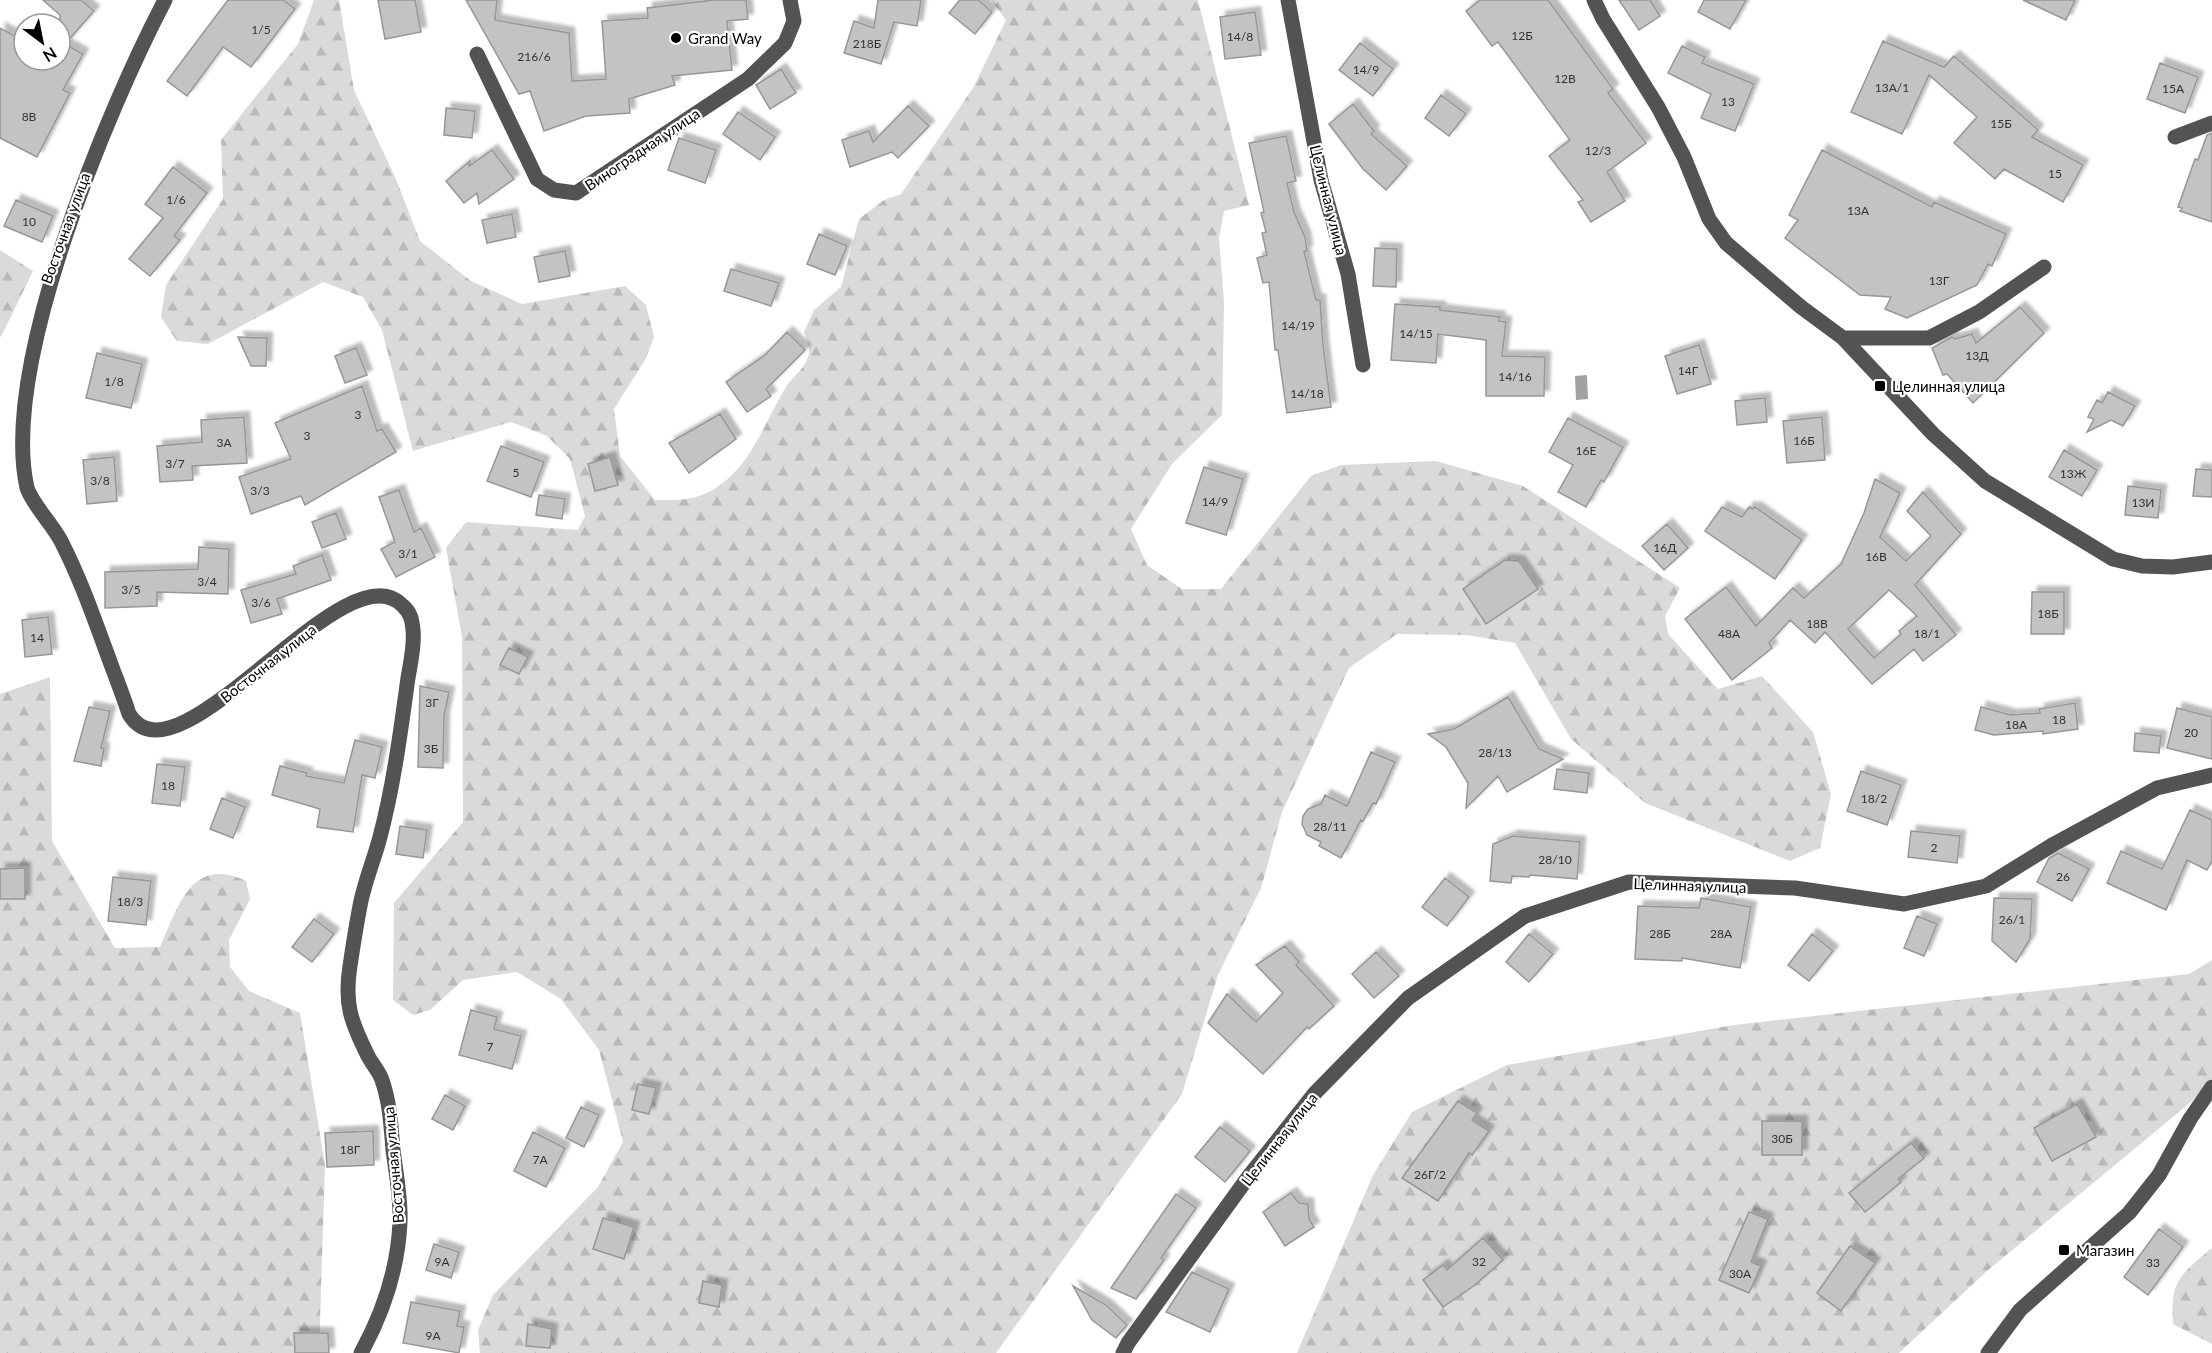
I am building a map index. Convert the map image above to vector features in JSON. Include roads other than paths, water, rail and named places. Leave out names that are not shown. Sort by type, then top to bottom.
[{"type":"street","name":"Восточная улица","points":[[165,0],[114,99],[35,309],[16,416],[22,472],[28,491],[58,536],[82,582],[129,714],[134,724],[149,730],[183,723],[210,708],[313,627],[362,598],[376,594],[391,596],[411,614],[414,633],[401,725],[381,836],[360,904],[346,993],[350,1014],[381,1078],[387,1097],[392,1120],[400,1221],[393,1275],[373,1330],[361,1353]]},
{"type":"street","name":"Виноградная улица","points":[[477,54],[537,178],[554,190],[576,193],[748,79],[785,44],[794,21],[789,0]]},
{"type":"street","name":"Целинная улица","points":[[1288,0],[1321,180],[1348,273],[1363,365]]},
{"type":"street","points":[[1594,0],[1603,19],[1658,107],[1684,157],[1709,219],[1726,243],[1801,307],[1843,338],[1933,434],[1985,481],[2114,559],[2142,566],[2173,567],[2212,562]]},
{"type":"street","points":[[2175,137],[2212,123]]},
{"type":"street","points":[[1843,338],[1929,338],[1979,312],[2044,267]]},
{"type":"street","name":"Целинная улица","points":[[1123,1353],[1249,1176],[1315,1093],[1408,998],[1525,916],[1629,882],[1795,888],[1904,904],[1914,902],[1986,886],[2054,844],[2157,788],[2212,775]]},
{"type":"street","points":[[1988,1353],[2020,1310],[2129,1213],[2159,1175],[2190,1119],[2212,1088]]},
{"type":"place","name":"Grand Way","points":[[676,38]]},
{"type":"place","name":"Целинная улица","points":[[1880,386]]},
{"type":"place","name":"Магазин","points":[[2064,1250]]}]
